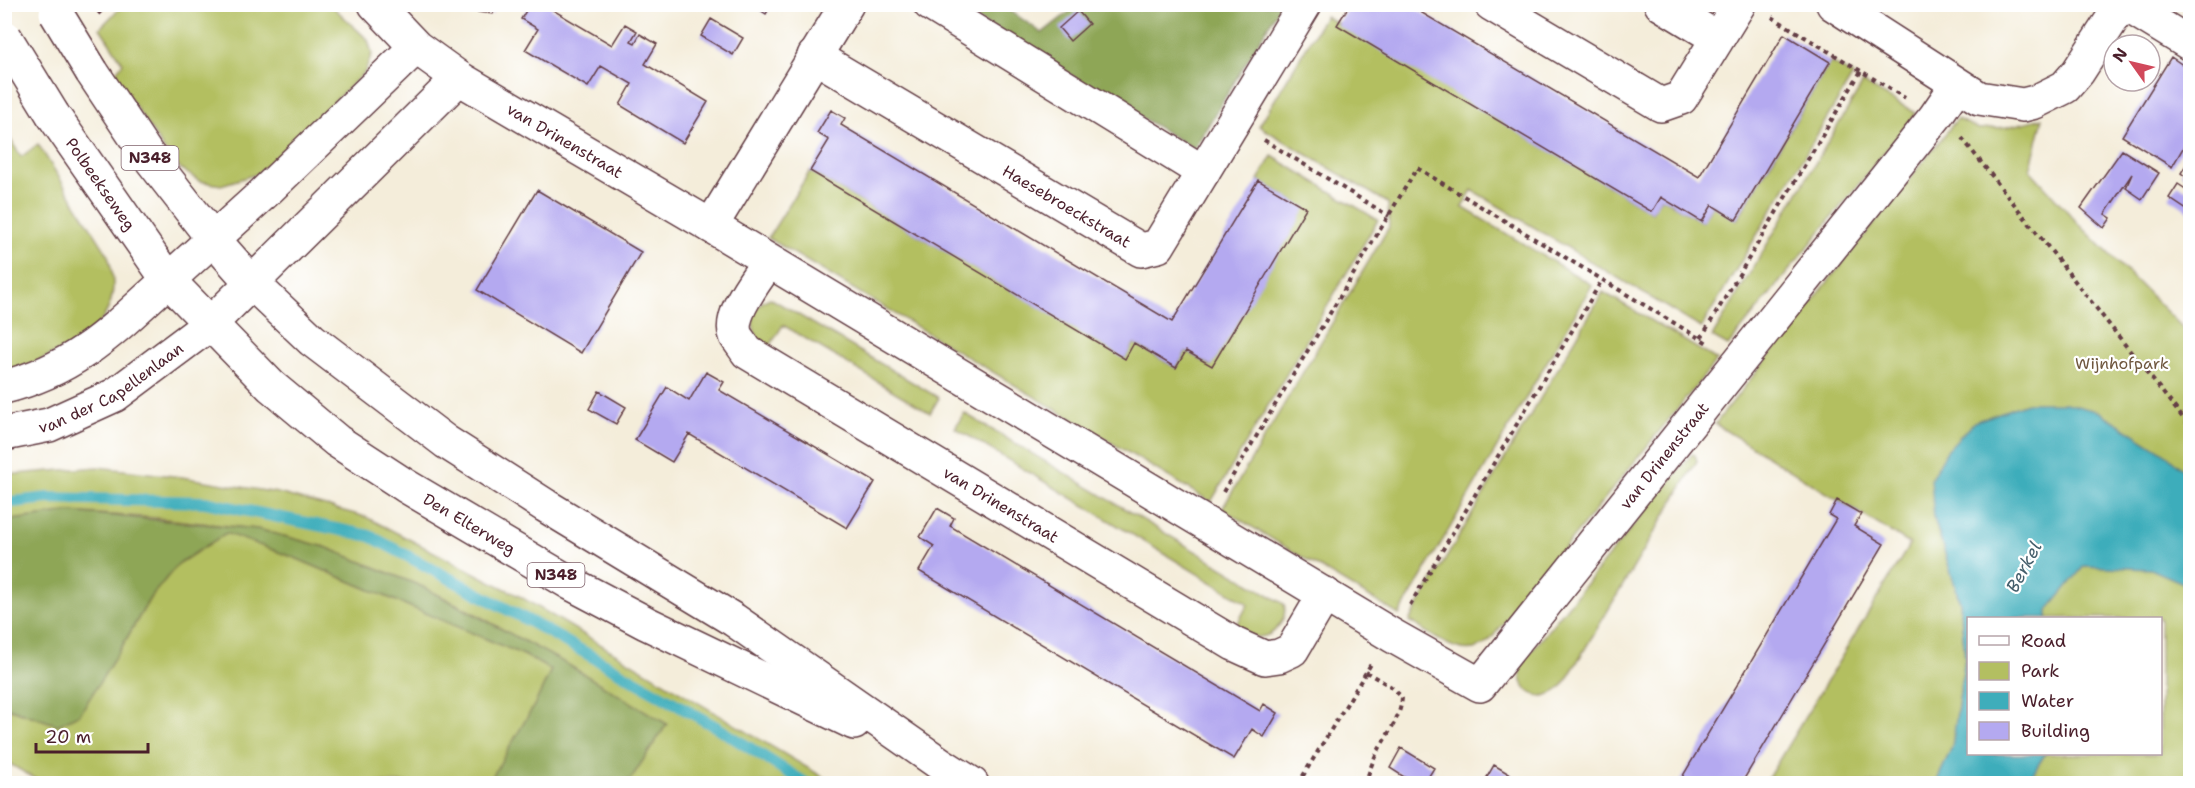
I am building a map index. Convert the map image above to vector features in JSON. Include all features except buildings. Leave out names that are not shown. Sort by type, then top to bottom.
[{"type":"street","name":"van Drinenstraat","points":[[375,4],[416,47],[459,78],[711,226],[1204,524],[1480,685],[1935,117],[1957,85]]},
{"type":"street","points":[[711,226],[847,4]]},
{"type":"street","points":[[930,4],[1203,172]]},
{"type":"street","name":"Haesebroeckstraat","points":[[814,56],[1141,250],[1158,246],[1305,4]]},
{"type":"street","points":[[1491,4],[1661,105],[1681,98],[1739,4]]},
{"type":"street","points":[[1661,4],[1717,38]]},
{"type":"street","points":[[1833,4],[1979,98],[2006,104],[2023,105],[2049,96],[2064,87],[2078,72],[2123,4],[2190,44]]},
{"type":"street","name":"N348","points":[[53,9],[146,153],[214,240],[252,283]]},
{"type":"street","name":"Polbeekseweg","points":[[5,37],[53,115],[168,280],[210,324]]},
{"type":"street","points":[[4,387],[30,381],[67,364],[103,339],[214,240],[416,47]]},
{"type":"street","points":[[210,324],[459,78]]},
{"type":"street","name":"van Drinenstraat","points":[[768,262],[738,311],[734,322],[736,335],[747,352],[1234,644],[1265,658],[1279,656],[1292,650],[1325,594]]},
{"type":"street","name":"Den Elterweg","points":[[252,283],[312,340],[446,442],[546,506],[734,620],[942,765],[972,783]]},
{"type":"street","name":"Den Elterweg","points":[[210,324],[271,386],[337,441],[406,486],[572,584],[646,623],[942,765]]},
{"type":"street","name":"van der Capellenlaan","points":[[4,434],[49,425],[115,394],[210,324]]},
{"type":"path","points":[[1771,17],[1956,131],[2190,427]]},
{"type":"path","points":[[1204,524],[1417,168],[1701,338],[1861,71]]},
{"type":"path","points":[[1234,121],[1389,216]]},
{"type":"path","points":[[1298,783],[1366,672],[1393,636],[1602,280]]},
{"type":"path","points":[[1365,783],[1376,755],[1397,717],[1402,697],[1390,686],[1366,672]]},
{"type":"green space","points":[[123,5],[331,5],[368,40],[372,54],[365,72],[257,174],[221,185],[199,181],[180,168],[165,151],[114,74],[123,63],[100,28]]},
{"type":"green space","points":[[954,5],[1002,5],[1042,33],[1078,5],[1281,5],[1194,149]]},
{"type":"green space","points":[[1325,16],[1652,212],[1661,197],[1702,222],[1712,205],[1737,220],[1830,62],[1853,75],[1701,328],[1472,190],[1462,207],[1592,285],[1399,615],[1222,509],[1389,227],[1388,203],[1259,126]]},
{"type":"green space","points":[[1863,83],[1916,113],[1728,346],[1712,337]]},
{"type":"green space","name":"Wijnhofpark","points":[[2043,118],[2030,170],[2076,221],[2190,335],[2190,783],[2027,783],[2044,755],[2162,755],[2162,617],[2048,617],[2047,610],[2084,566],[2141,568],[1934,518],[1960,602],[1965,658],[1952,747],[1936,783],[1765,783],[1910,544],[1715,424],[1957,119],[1979,129],[2007,127]]},
{"type":"green space","points":[[4,129],[21,157],[38,144],[107,253],[113,280],[111,302],[102,320],[87,334],[69,346],[4,375]]},
{"type":"green space","points":[[1272,156],[1378,220],[1211,502],[768,238],[810,171],[1125,358],[1134,343],[1176,368],[1186,351],[1211,366],[1305,208],[1258,180]]},
{"type":"green space","points":[[1603,292],[1717,360],[1490,640],[1470,650],[1450,645],[1409,621]]},
{"type":"green space","points":[[770,298],[939,398],[930,413],[783,325],[768,349],[757,337],[753,322],[757,308]]},
{"type":"green space","points":[[964,413],[1284,604],[1282,621],[1274,631],[1257,637],[1235,628],[1248,604],[955,428]]},
{"type":"green space","points":[[1692,454],[1695,455],[1697,461],[1564,684],[1547,695],[1532,694],[1522,682],[1522,662]]},
{"type":"green space","points":[[98,467],[182,477],[278,493],[366,517],[521,597],[833,783],[574,783],[590,779],[630,780],[667,724],[474,613],[423,587],[325,547],[257,529],[156,518],[70,512],[5,521],[4,475]]},
{"type":"green space","points":[[70,512],[257,529],[325,547],[423,587],[567,664],[667,724],[630,780],[590,779],[574,783],[504,784],[492,777],[535,704],[551,670],[524,655],[295,558],[226,533],[178,564],[150,598],[80,714],[58,725],[5,707],[5,521]]},
{"type":"green space","points":[[226,533],[295,558],[524,655],[551,670],[535,704],[493,777],[504,783],[42,783],[5,761],[4,707],[58,725],[79,714],[150,598],[178,564]]},
{"type":"water","name":"Berkel","points":[[2027,403],[2065,403],[2100,412],[2167,455],[2190,477],[2190,586],[2151,569],[2084,566],[2048,610],[2048,617],[1967,617],[1967,755],[2044,755],[2027,783],[1936,783],[1952,747],[1965,658],[1960,602],[1934,518],[1931,479],[1948,449],[1974,422]]},
{"type":"waterway","points":[[4,503],[48,498],[205,502],[370,536],[531,622],[718,728],[807,784]]}]
